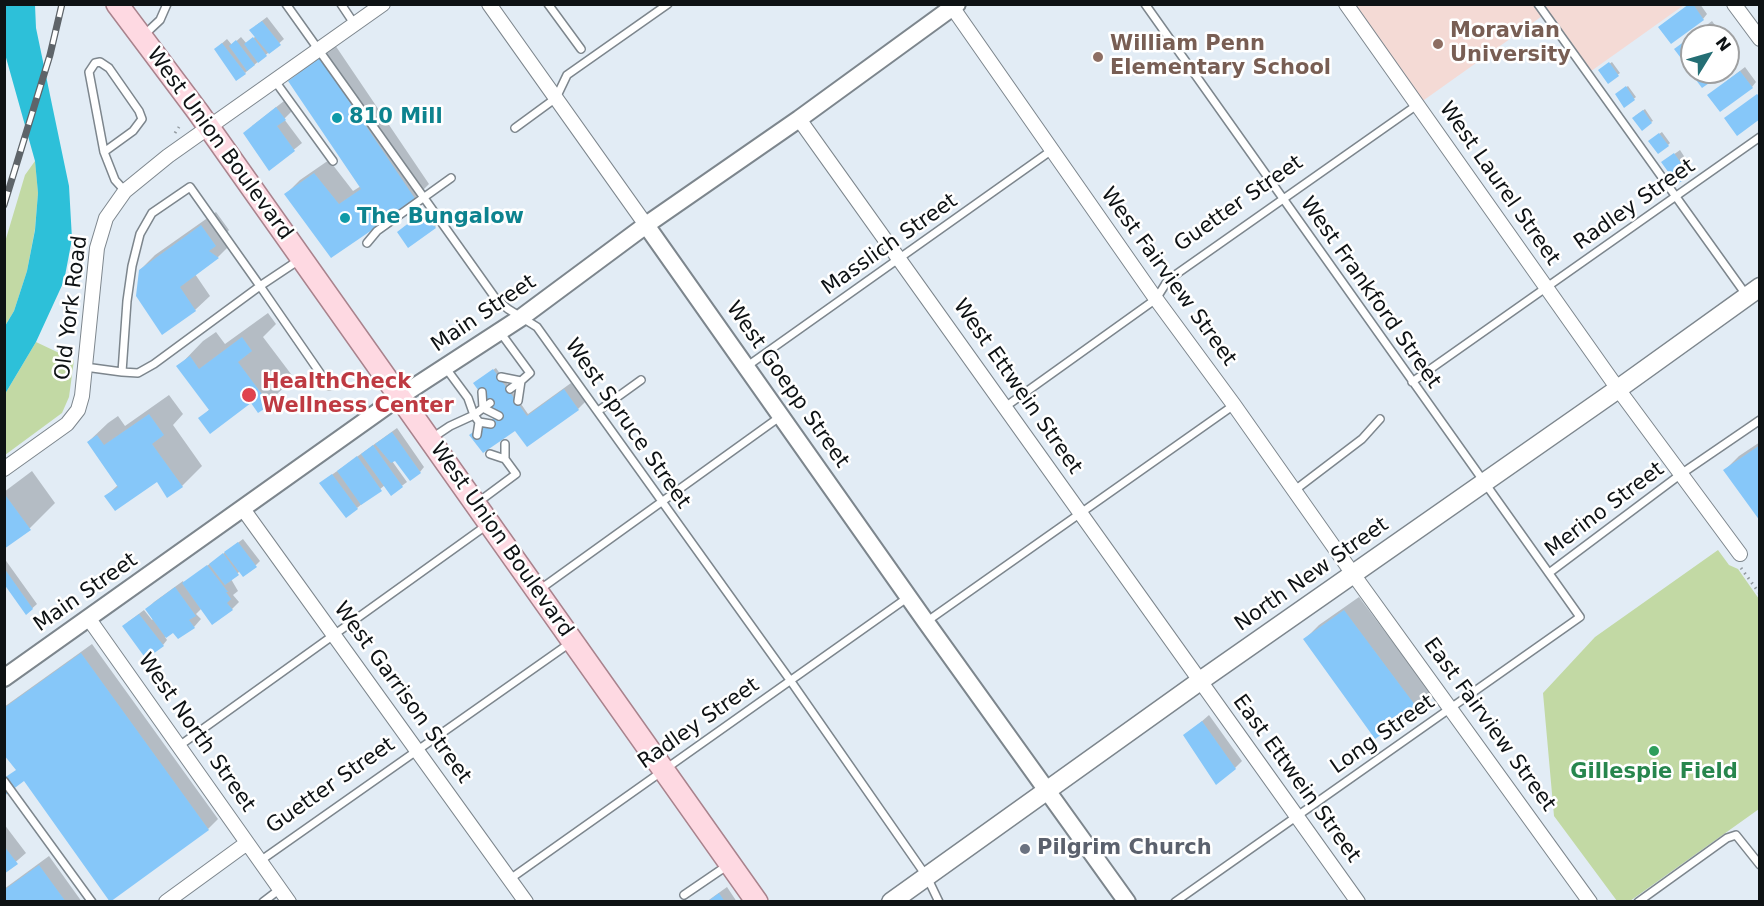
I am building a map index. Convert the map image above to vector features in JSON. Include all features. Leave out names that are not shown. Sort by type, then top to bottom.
[{"type":"main road","name":"West Union Boulevard","points":[[120,6],[302,258],[757,902]]},
{"type":"main road","name":"North New Street","points":[[891,902],[1200,681],[1618,389],[1753,291]]},
{"type":"street","name":"Old York Road","points":[[4,469],[75,416],[80,404],[85,367],[97,248],[106,218],[125,191],[168,156],[383,4]]},
{"type":"street","name":"West Goepp Street","points":[[489,4],[1127,902]]},
{"type":"street","name":"West Laurel Street","points":[[1346,4],[1618,389],[1740,554]]},
{"type":"street","name":"Main Street","points":[[4,678],[399,397],[522,317],[646,225],[799,119],[953,6]]},
{"type":"street","name":"West Fairview Street","points":[[953,6],[1156,299],[1353,574]]},
{"type":"street","points":[[1740,6],[1760,39]]},
{"type":"street","name":"West Ettwein Street","points":[[799,119],[1200,681]]},
{"type":"street","name":"West Garrison Street","points":[[243,509],[526,902]]},
{"type":"street","name":"East Fairview Street","points":[[1353,574],[1590,902]]},
{"type":"street","name":"West North Street","points":[[89,619],[290,902]]},
{"type":"street","name":"East Ettwein Street","points":[[1200,681],[1358,902]]},
{"type":"street","name":"Guetter Street","points":[[173,900],[247,843]]},
{"type":"lane","name":"West Spruce Street","points":[[286,4],[496,299],[537,327],[927,877],[939,902]]},
{"type":"lane","points":[[341,4],[355,25]]},
{"type":"lane","points":[[548,4],[581,49]]},
{"type":"lane","points":[[515,128],[556,98],[567,75],[668,4]]},
{"type":"lane","name":"West Frankford Street","points":[[1145,4],[1580,617]]},
{"type":"lane","points":[[1538,4],[1676,196],[1753,291]]},
{"type":"lane","points":[[141,37],[160,20],[167,5]]},
{"type":"lane","points":[[104,152],[133,131],[142,119],[139,111],[115,77],[100,62],[95,63],[89,72],[104,152],[115,180],[125,191]]},
{"type":"lane","points":[[275,81],[333,161]]},
{"type":"lane","name":"Guetter Street","points":[[1005,407],[1156,299],[1168,280],[1417,105]]},
{"type":"lane","name":"Radley Street","points":[[1412,382],[1760,137]]},
{"type":"lane","name":"Masslich Street","points":[[747,367],[1052,150]]},
{"type":"lane","points":[[367,243],[377,231],[451,178]]},
{"type":"lane","points":[[122,372],[132,266],[140,234],[152,213],[190,187],[329,386]]},
{"type":"lane","points":[[85,367],[138,373],[154,364],[302,258]]},
{"type":"lane","points":[[500,332],[530,374],[510,389]]},
{"type":"lane","points":[[445,367],[468,399],[479,422],[477,435]]},
{"type":"lane","points":[[501,377],[521,381]]},
{"type":"lane","points":[[598,411],[641,380]]},
{"type":"lane","points":[[518,401],[521,381]]},
{"type":"lane","points":[[482,392],[483,408]]},
{"type":"lane","points":[[429,439],[490,404]]},
{"type":"lane","points":[[926,622],[1234,405]]},
{"type":"lane","points":[[483,408],[499,416]]},
{"type":"lane","points":[[537,591],[781,416]]},
{"type":"lane","points":[[1294,490],[1362,439],[1380,419]]},
{"type":"lane","points":[[1681,474],[1760,420]]},
{"type":"lane","points":[[479,422],[491,424]]},
{"type":"lane","points":[[505,459],[506,444]]},
{"type":"lane","points":[[475,505],[516,474],[505,459],[490,454]]},
{"type":"lane","name":"Merino Street","points":[[1549,573],[1681,474]]},
{"type":"lane","points":[[179,746],[489,524]]},
{"type":"lane","name":"Radley Street","points":[[510,879],[909,597]]},
{"type":"lane","name":"Long Street","points":[[1175,902],[1580,617]]},
{"type":"lane","name":"Guetter Street","points":[[260,861],[573,642]]},
{"type":"lane","points":[[4,781],[92,902]]},
{"type":"lane","points":[[1638,902],[1727,838],[1736,835],[1760,865]]},
{"type":"lane","points":[[684,895],[730,864]]},
{"type":"lane","points":[[263,902],[280,889]]},
{"type":"path","points":[[1740,554],[1741,569],[1760,594]]},
{"type":"shaded area","name":"Moravian University","points":[[1345,5],[1684,5],[1587,74],[1545,14],[1417,105]]},
{"type":"green space","points":[[35,161],[38,193],[35,229],[27,271],[14,311],[5,326],[5,242],[25,175]]},
{"type":"green space","points":[[36,342],[74,360],[69,397],[62,413],[5,455],[5,394]]},
{"type":"green space","name":"Gillespie Field","points":[[1718,550],[1729,565],[1738,569],[1759,599],[1759,809],[1630,901],[1617,901],[1554,816],[1543,693],[1595,637]]},
{"type":"water","points":[[5,4],[35,5],[36,28],[69,186],[72,239],[64,281],[36,342],[5,394],[5,326],[14,311],[27,271],[35,230],[38,193],[35,161],[5,54]]},
{"type":"building","points":[[1689,4],[1693,4],[1704,20],[1698,24],[1680,24],[1680,37],[1671,44],[1658,27]]},
{"type":"building","points":[[262,21],[281,45],[269,54],[249,30]]},
{"type":"building","points":[[253,37],[267,56],[258,63],[244,44]]},
{"type":"building","points":[[236,40],[255,65],[247,71],[229,46]]},
{"type":"building","points":[[222,43],[246,74],[236,81],[214,49]]},
{"type":"building","points":[[1680,45],[1680,57],[1674,49]]},
{"type":"building","points":[[320,58],[416,200],[331,258],[284,194],[314,173],[339,204],[361,189],[288,81]]},
{"type":"building","points":[[1609,62],[1619,76],[1608,84],[1598,70]]},
{"type":"building","points":[[1740,71],[1753,88],[1720,112],[1707,95],[1722,84],[1740,84]]},
{"type":"building","points":[[1626,86],[1635,100],[1624,108],[1615,94]]},
{"type":"building","points":[[1757,94],[1760,97],[1760,119],[1737,136],[1724,118]]},
{"type":"building","points":[[276,107],[286,120],[277,126],[295,151],[269,171],[243,133]]},
{"type":"building","points":[[1643,110],[1652,123],[1642,131],[1632,118]]},
{"type":"building","points":[[1659,133],[1669,146],[1658,154],[1648,141]]},
{"type":"building","points":[[1674,153],[1690,176],[1677,184],[1661,162]]},
{"type":"building","points":[[423,212],[436,228],[408,248],[397,232]]},
{"type":"building","points":[[201,225],[216,246],[209,251],[219,258],[180,287],[196,311],[162,335],[136,296],[139,270]]},
{"type":"building","points":[[242,337],[252,351],[238,362],[270,405],[258,413],[251,403],[210,434],[198,418],[209,410],[176,366],[190,356],[199,369]]},
{"type":"building","points":[[493,369],[527,416],[564,389],[579,410],[527,447],[515,431],[483,453],[469,435],[497,416],[473,383]]},
{"type":"building","points":[[149,414],[164,435],[152,444],[183,487],[167,498],[157,482],[115,511],[104,496],[118,487],[87,442],[97,435],[104,445]]},
{"type":"building","points":[[392,432],[421,473],[410,481],[395,461],[391,463],[375,444]]},
{"type":"building","points":[[373,445],[403,487],[391,496],[361,454]]},
{"type":"building","points":[[1760,445],[1760,521],[1723,470]]},
{"type":"building","points":[[357,456],[382,491],[361,505],[337,471]]},
{"type":"building","points":[[332,474],[358,509],[346,518],[319,483]]},
{"type":"building","points":[[6,496],[31,530],[4,549],[4,497]]},
{"type":"building","points":[[238,542],[257,567],[243,577],[224,552]]},
{"type":"building","points":[[223,553],[239,575],[225,585],[209,564]]},
{"type":"building","points":[[207,565],[228,592],[226,592],[231,599],[227,603],[233,610],[212,625],[182,583]]},
{"type":"building","points":[[4,568],[33,609],[26,615],[4,584]]},
{"type":"building","points":[[175,587],[196,616],[189,620],[195,628],[178,639],[173,633],[166,638],[145,609]]},
{"type":"building","points":[[1344,610],[1418,709],[1375,739],[1303,639]]},
{"type":"building","points":[[139,614],[164,646],[146,659],[122,626]]},
{"type":"building","points":[[81,653],[209,830],[110,902],[24,781],[4,796],[4,778],[16,770],[4,755],[4,708]]},
{"type":"building","points":[[1202,721],[1236,769],[1216,785],[1183,735]]},
{"type":"building","points":[[4,846],[18,864],[4,874]]},
{"type":"building","points":[[39,865],[66,902],[4,902],[4,890]]},
{"type":"building","points":[[719,893],[725,902],[707,902]]},
{"type":"railway","points":[[4,205],[50,55],[62,4]]},
{"type":"place","name":"Moravian University","points":[[1438,44]]},
{"type":"place","name":"William Penn Elementary School","points":[[1098,57]]},
{"type":"place","name":"810 Mill","points":[[337,118]]},
{"type":"place","name":"The Bungalow","points":[[345,218]]},
{"type":"place","name":"HealthCheck Wellness Center","points":[[249,395]]},
{"type":"place","name":"Gillespie Field","points":[[1654,751]]},
{"type":"place","name":"Pilgrim Church","points":[[1025,849]]}]
